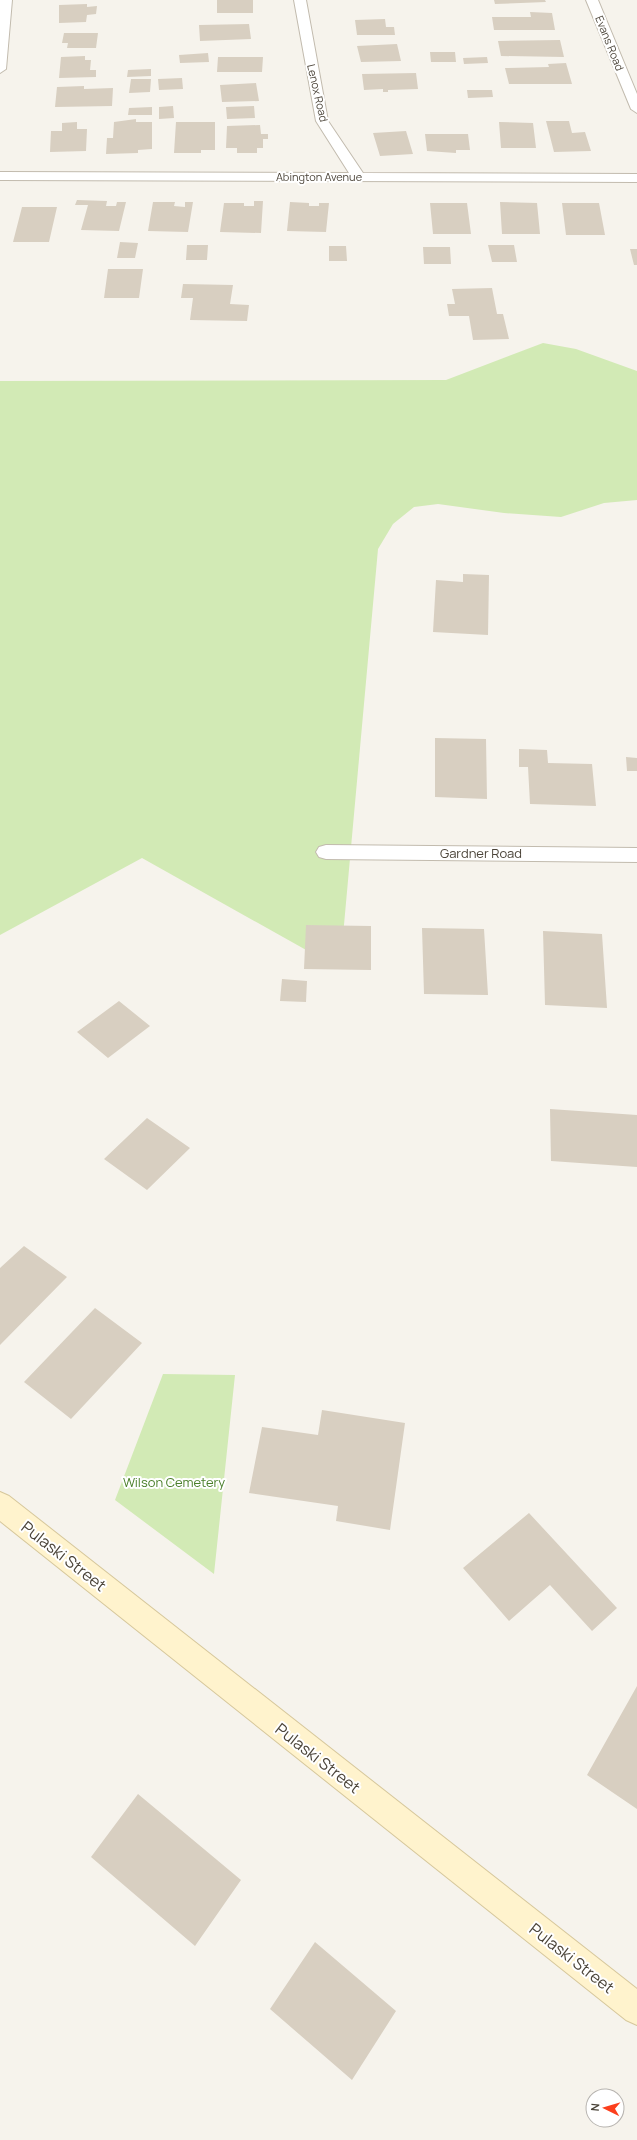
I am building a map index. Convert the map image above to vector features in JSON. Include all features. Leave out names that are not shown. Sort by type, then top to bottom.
[{"type":"main road","name":"Pulaski Street","points":[[0,1505],[637,2009]]},
{"type":"street","points":[[0,69],[6,0]]},
{"type":"street","name":"Lenox Road","points":[[300,0],[322,121],[358,176]]},
{"type":"street","name":"Evans Road","points":[[592,0],[637,109]]},
{"type":"street","name":"Abington Avenue","points":[[0,176],[637,178]]},
{"type":"street","name":"Gardner Road","points":[[326,852],[637,855]]},
{"type":"green space","points":[[543,343],[576,349],[637,371],[637,500],[604,503],[561,517],[504,513],[438,504],[414,507],[393,524],[378,549],[340,969],[142,858],[0,935],[0,381],[446,380]]},
{"type":"green space","name":"Wilson Cemetery","points":[[163,1374],[235,1375],[214,1574],[115,1500]]},
{"type":"building","points":[[217,0],[253,0],[253,13],[217,13]]},
{"type":"building","points":[[494,0],[545,0],[546,2],[495,4]]},
{"type":"building","points":[[87,4],[87,7],[97,6],[96,14],[87,15],[86,22],[59,23],[59,5]]},
{"type":"building","points":[[530,12],[552,13],[555,30],[494,30],[492,17],[531,17]]},
{"type":"building","points":[[385,19],[386,27],[394,27],[395,35],[357,35],[355,20]]},
{"type":"building","points":[[249,24],[251,39],[200,41],[199,25]]},
{"type":"building","points":[[64,33],[98,33],[96,48],[67,48],[68,43],[62,43]]},
{"type":"building","points":[[560,40],[564,57],[501,56],[498,41]]},
{"type":"building","points":[[397,44],[401,61],[361,62],[357,46]]},
{"type":"building","points":[[430,52],[455,52],[456,62],[431,62]]},
{"type":"building","points":[[208,53],[209,62],[180,63],[179,55]]},
{"type":"building","points":[[85,56],[85,60],[91,60],[90,70],[96,70],[96,77],[59,78],[61,57]]},
{"type":"building","points":[[218,57],[263,57],[262,72],[217,72]]},
{"type":"building","points":[[487,57],[488,63],[464,64],[463,58]]},
{"type":"building","points":[[566,63],[572,84],[509,84],[505,68],[549,67],[548,64]]},
{"type":"building","points":[[151,69],[151,76],[127,77],[128,70]]},
{"type":"building","points":[[416,73],[418,89],[388,90],[388,92],[383,92],[383,89],[364,90],[362,74]]},
{"type":"building","points":[[182,78],[183,89],[159,90],[158,79]]},
{"type":"building","points":[[131,79],[151,79],[150,92],[129,93]]},
{"type":"building","points":[[256,83],[259,101],[222,102],[220,85]]},
{"type":"building","points":[[84,86],[84,89],[113,88],[112,106],[55,107],[57,87]]},
{"type":"building","points":[[467,90],[492,90],[493,97],[468,98]]},
{"type":"building","points":[[173,106],[174,118],[159,119],[159,107]]},
{"type":"building","points":[[254,106],[255,118],[227,119],[226,107]]},
{"type":"building","points":[[152,107],[152,115],[128,115],[129,108]]},
{"type":"building","points":[[136,119],[136,122],[152,122],[152,149],[138,150],[138,153],[106,154],[107,138],[113,138],[114,122]]},
{"type":"building","points":[[546,121],[569,121],[572,133],[585,132],[591,151],[554,152]]},
{"type":"building","points":[[77,122],[77,129],[87,129],[86,151],[50,152],[51,131],[62,131],[62,123]]},
{"type":"building","points":[[176,122],[215,122],[215,150],[201,150],[201,153],[174,153]]},
{"type":"building","points":[[499,122],[533,123],[536,148],[501,148]]},
{"type":"building","points":[[260,125],[261,134],[268,134],[268,139],[263,139],[263,148],[257,148],[257,153],[237,153],[237,148],[226,148],[227,126]]},
{"type":"building","points":[[406,131],[413,154],[380,156],[373,133]]},
{"type":"building","points":[[425,134],[468,134],[470,150],[456,150],[456,153],[427,151]]},
{"type":"building","points":[[77,200],[107,201],[106,206],[116,206],[117,202],[126,202],[119,231],[81,230],[88,205],[75,205]]},
{"type":"building","points":[[254,201],[263,201],[261,233],[220,232],[224,203],[244,203],[244,206],[254,206]]},
{"type":"building","points":[[153,202],[175,202],[174,206],[185,207],[185,202],[193,202],[188,232],[148,231]]},
{"type":"building","points":[[290,202],[309,203],[309,206],[319,206],[319,203],[329,203],[326,232],[287,231]]},
{"type":"building","points":[[500,202],[537,203],[540,234],[502,234]]},
{"type":"building","points":[[430,203],[467,203],[471,234],[433,234]]},
{"type":"building","points":[[562,203],[599,203],[605,235],[566,235]]},
{"type":"building","points":[[22,207],[57,207],[49,242],[13,242]]},
{"type":"building","points":[[120,242],[138,243],[135,258],[117,258]]},
{"type":"building","points":[[187,245],[208,245],[207,260],[186,260]]},
{"type":"building","points":[[488,245],[514,245],[517,262],[492,262]]},
{"type":"building","points":[[329,246],[346,246],[347,261],[329,261]]},
{"type":"building","points":[[423,247],[450,247],[451,264],[424,264]]},
{"type":"building","points":[[630,249],[637,249],[637,265],[634,265]]},
{"type":"building","points":[[108,269],[143,269],[139,298],[104,298]]},
{"type":"building","points":[[183,284],[233,285],[230,304],[249,305],[247,321],[190,320],[193,298],[181,298]]},
{"type":"building","points":[[492,288],[497,314],[503,314],[509,339],[473,340],[469,316],[449,316],[447,304],[455,304],[452,289]]},
{"type":"building","points":[[463,574],[489,575],[488,635],[433,632],[436,580],[463,582]]},
{"type":"building","points":[[435,738],[486,739],[487,799],[435,797]]},
{"type":"building","points":[[519,749],[547,750],[548,763],[592,764],[596,806],[530,804],[528,767],[519,767]]},
{"type":"building","points":[[626,757],[637,758],[637,771],[627,771]]},
{"type":"building","points":[[306,925],[371,926],[371,970],[304,969]]},
{"type":"building","points":[[422,928],[484,929],[488,995],[424,994]]},
{"type":"building","points":[[543,931],[602,934],[607,1008],[545,1005]]},
{"type":"building","points":[[282,979],[307,981],[306,1002],[280,1001]]},
{"type":"building","points":[[119,1001],[150,1026],[108,1058],[77,1032]]},
{"type":"building","points":[[550,1109],[637,1115],[637,1167],[551,1161]]},
{"type":"building","points":[[147,1118],[190,1148],[147,1190],[104,1159]]},
{"type":"building","points":[[24,1246],[67,1277],[0,1345],[0,1268]]},
{"type":"building","points":[[95,1308],[142,1343],[71,1419],[24,1382]]},
{"type":"building","points":[[322,1410],[405,1423],[390,1530],[336,1521],[338,1506],[249,1493],[262,1427],[318,1435]]},
{"type":"building","points":[[529,1513],[617,1608],[592,1631],[550,1585],[509,1621],[463,1568]]},
{"type":"building","points":[[637,1686],[637,1809],[587,1775]]},
{"type":"building","points":[[138,1794],[241,1880],[195,1946],[91,1857]]},
{"type":"building","points":[[315,1942],[396,2011],[352,2080],[270,2009]]}]
